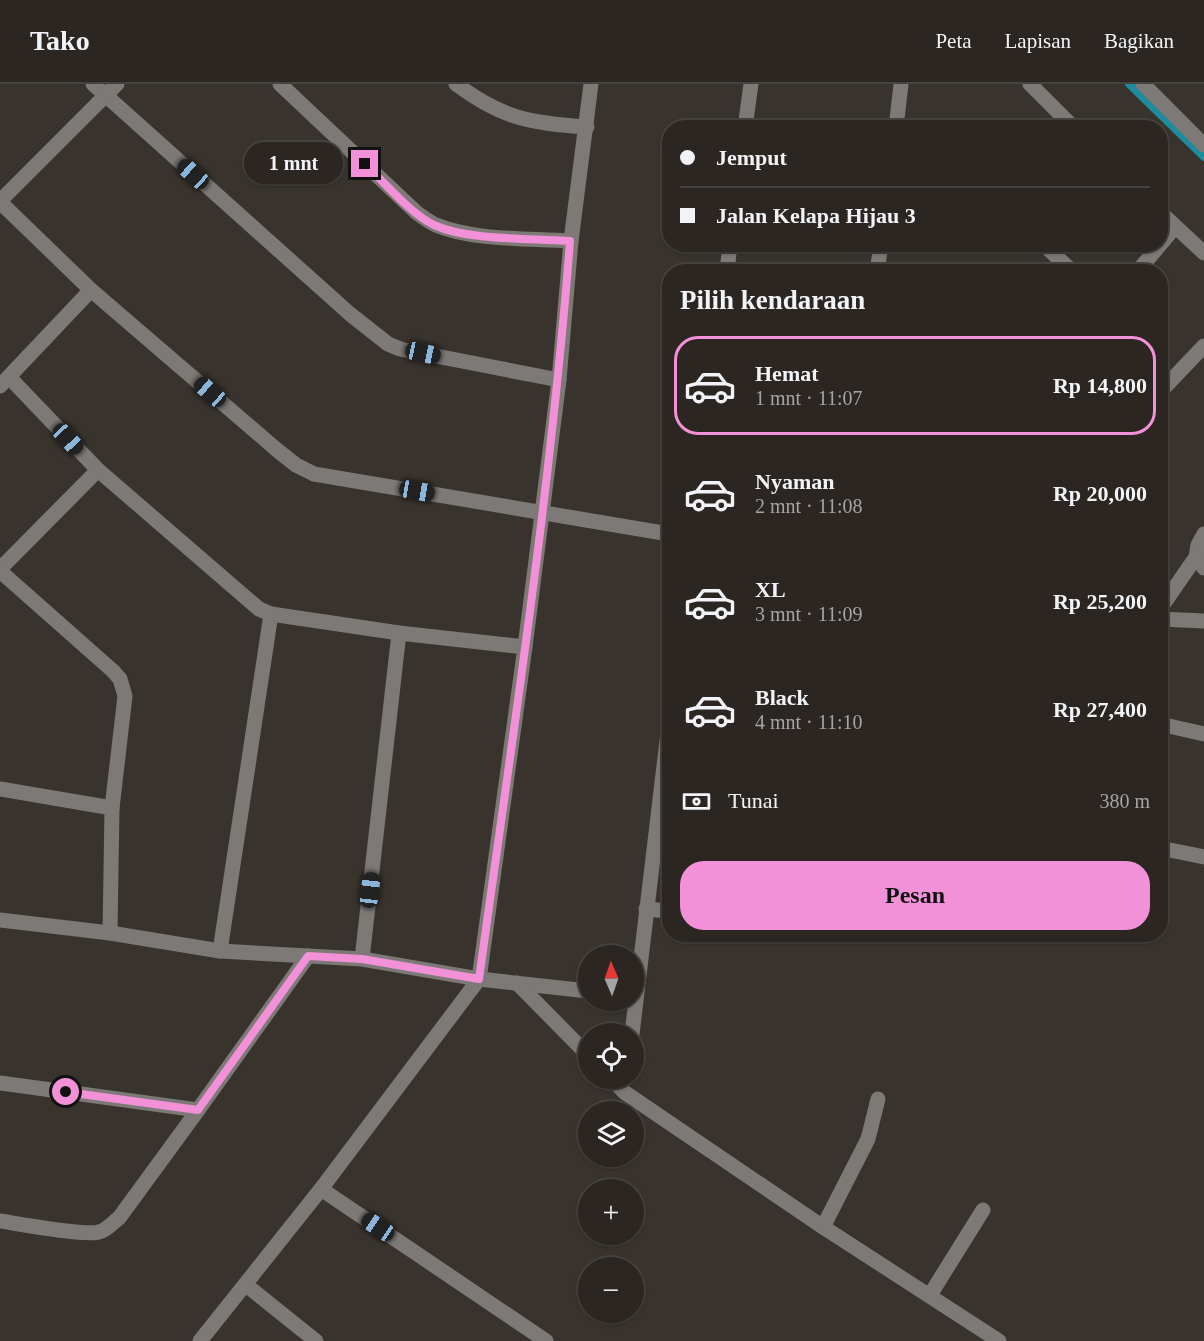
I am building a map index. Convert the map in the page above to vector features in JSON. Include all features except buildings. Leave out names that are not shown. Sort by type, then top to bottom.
[{"type":"street","points":[[93,84],[350,314],[388,344],[559,380]]},
{"type":"street","points":[[117,84],[0,202],[91,290],[277,450],[296,465],[314,474],[662,533]]},
{"type":"street","points":[[280,84],[417,213],[434,224],[451,231],[479,236],[570,241]]},
{"type":"street","points":[[456,84],[480,102],[499,112],[545,124],[586,127]]},
{"type":"street","points":[[200,1341],[321,1189],[479,979],[559,380],[570,241],[591,84]]},
{"type":"street","points":[[746,120],[751,84]]},
{"type":"street","points":[[897,120],[901,84]]},
{"type":"street","points":[[1030,84],[1066,120]]},
{"type":"street","points":[[1143,84],[1204,145]]},
{"type":"street","points":[[1168,220],[1204,253]]},
{"type":"street","points":[[1168,235],[1175,227]]},
{"type":"street","points":[[1052,252],[1064,264]]},
{"type":"street","points":[[1144,264],[1154,252]]},
{"type":"street","points":[[91,290],[5,381],[98,470],[259,609],[271,614],[399,633],[525,647]]},
{"type":"street","points":[[1168,384],[1204,346]]},
{"type":"street","points":[[98,470],[0,570],[120,679],[125,696],[125,710],[112,808],[110,933]]},
{"type":"street","points":[[1168,600],[1200,562],[1198,545],[1204,534]]},
{"type":"street","points":[[220,951],[271,614]]},
{"type":"street","points":[[1168,619],[1204,621]]},
{"type":"street","points":[[362,959],[399,633]]},
{"type":"street","points":[[1168,726],[1204,734]]},
{"type":"street","points":[[641,945],[662,780]]},
{"type":"street","points":[[0,789],[112,808]]},
{"type":"street","points":[[1168,850],[1204,857]]},
{"type":"street","points":[[646,909],[662,910]]},
{"type":"street","points":[[0,920],[110,933],[220,951],[362,959],[479,979],[578,990]]},
{"type":"street","points":[[0,1221],[99,1232],[118,1218],[308,956]]},
{"type":"street","points":[[517,983],[578,1045]]},
{"type":"street","points":[[0,1083],[198,1110]]},
{"type":"street","points":[[631,1089],[823,1227],[999,1341]]},
{"type":"street","points":[[823,1227],[868,1139],[878,1099]]},
{"type":"street","points":[[321,1189],[546,1341]]},
{"type":"street","points":[[930,1295],[982,1210]]},
{"type":"street","points":[[246,1285],[316,1341]]},
{"type":"waterway","points":[[1129,84],[1166,120]]},
{"type":"waterway","points":[[1168,122],[1204,157]]},
{"type":"route","points":[[66,1092],[198,1110],[308,956],[362,959],[479,979],[559,380],[570,241],[479,236],[451,231],[417,213],[365,164]]}]
